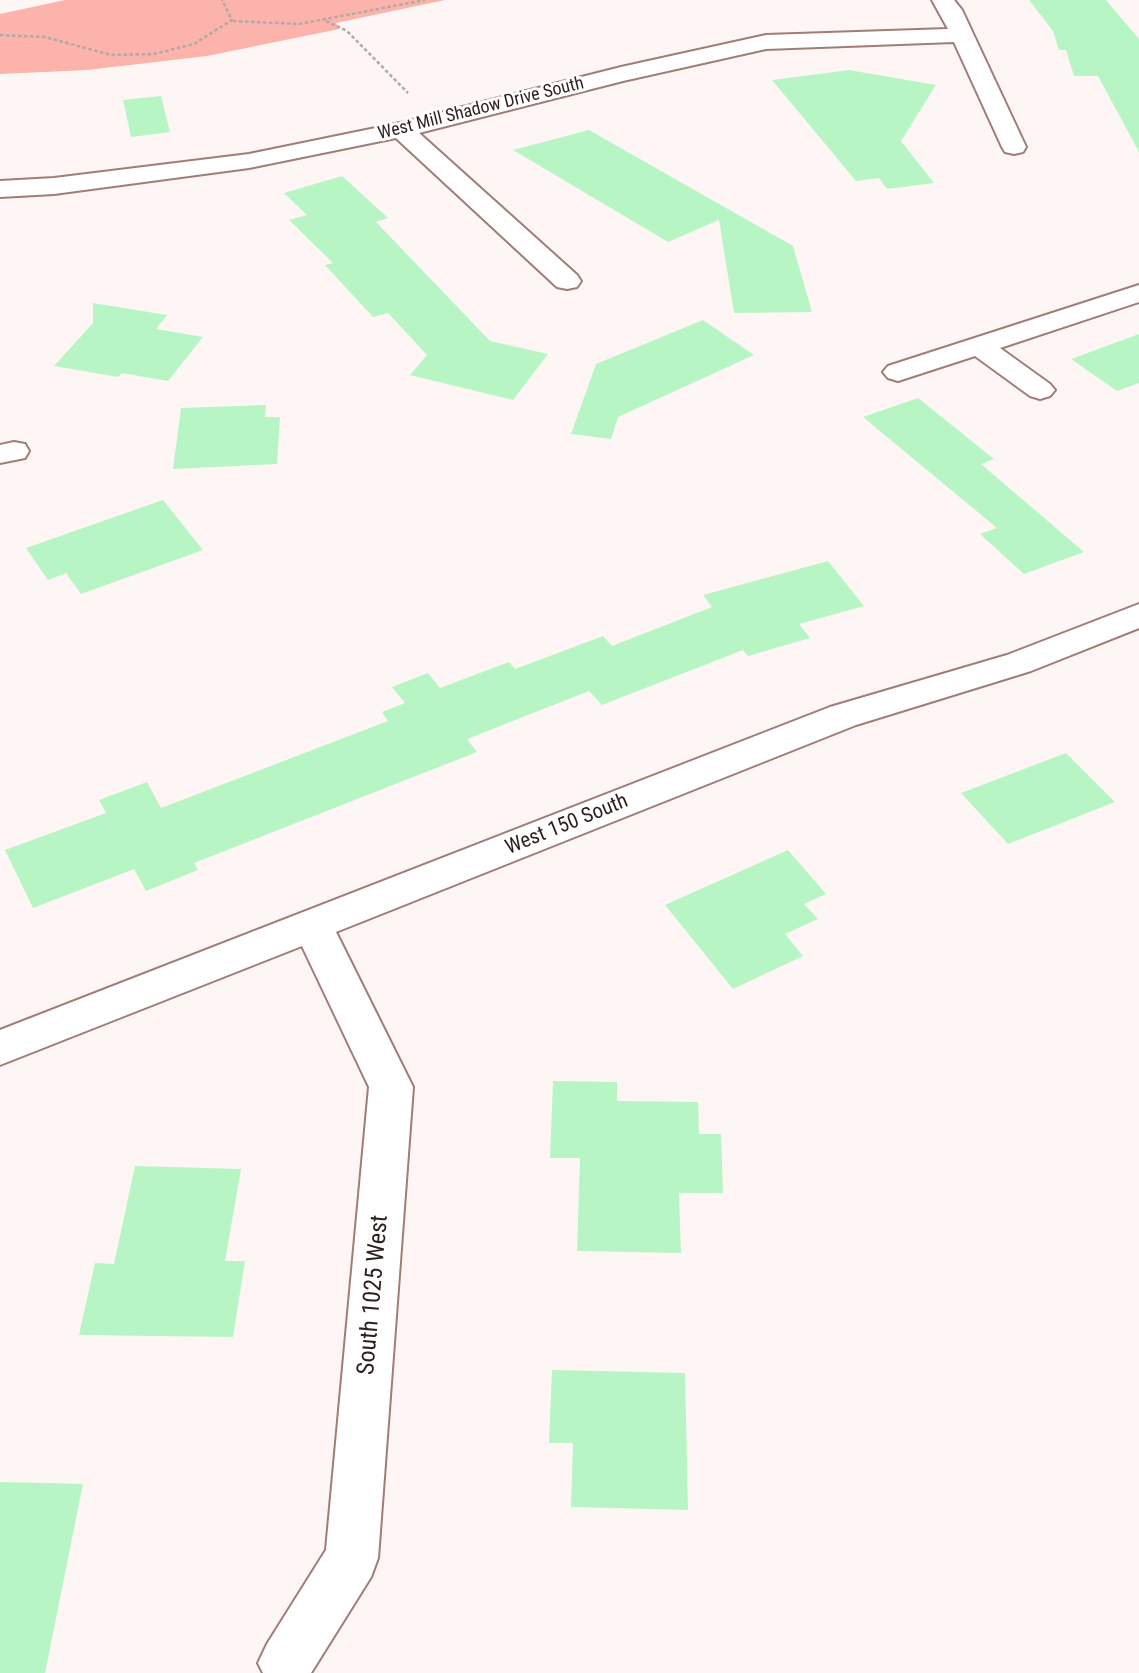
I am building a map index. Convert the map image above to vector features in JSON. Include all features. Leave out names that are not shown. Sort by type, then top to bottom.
[{"type":"street","points":[[943,0],[951,10],[1014,147]]},
{"type":"street","name":"West Mill Shadow Drive South","points":[[0,189],[54,186],[249,161],[401,130],[621,74],[766,42],[963,35]]},
{"type":"street","points":[[401,130],[568,281]]},
{"type":"street","points":[[898,372],[1139,293]]},
{"type":"street","points":[[978,345],[1040,390]]},
{"type":"street","name":"West 150 South","points":[[0,1048],[843,716],[1019,663],[1139,615]]},
{"type":"street","name":"South 1025 West","points":[[286,1663],[352,1558],[391,1087],[312,925]]},
{"type":"path","points":[[222,0],[232,20]]},
{"type":"path","points":[[0,35],[46,37],[91,51],[132,55],[176,50],[194,44],[232,20],[271,24],[326,21],[425,0]]},
{"type":"path","points":[[326,21],[347,31],[435,121]]},
{"type":"shaded area","points":[[65,0],[445,0],[336,23],[339,29],[207,56],[87,70],[0,74],[0,14]]},
{"type":"building","points":[[1029,0],[1106,0],[1139,39],[1139,152],[1098,76],[1074,76],[1066,50],[1059,50],[1053,31]]},
{"type":"building","points":[[849,70],[936,85],[901,141],[934,183],[887,189],[879,178],[856,181],[772,80]]},
{"type":"building","points":[[161,96],[170,132],[131,137],[123,100]]},
{"type":"building","points":[[589,130],[793,246],[812,312],[734,313],[719,220],[668,242],[513,150]]},
{"type":"building","points":[[342,176],[388,218],[376,222],[490,341],[548,354],[513,400],[410,375],[427,355],[388,313],[373,317],[325,265],[333,263],[289,220],[307,215],[284,193]]},
{"type":"building","points":[[93,303],[167,315],[156,329],[203,337],[168,381],[122,373],[118,377],[54,366],[93,323]]},
{"type":"building","points":[[703,320],[754,355],[618,417],[611,439],[571,434],[596,364]]},
{"type":"building","points":[[1139,334],[1139,383],[1117,391],[1071,359]]},
{"type":"building","points":[[918,398],[994,459],[981,464],[1084,552],[1024,574],[980,534],[997,528],[863,417]]},
{"type":"building","points":[[266,405],[265,417],[280,417],[277,464],[173,469],[181,408]]},
{"type":"building","points":[[163,500],[203,550],[81,594],[66,573],[48,580],[26,548]]},
{"type":"building","points":[[828,561],[864,606],[799,624],[810,638],[748,656],[743,650],[602,705],[589,691],[467,739],[477,752],[194,863],[198,870],[146,891],[134,869],[33,908],[5,850],[106,813],[99,800],[147,782],[161,808],[388,721],[382,712],[405,703],[392,687],[428,673],[440,688],[509,662],[515,669],[603,636],[612,646],[712,607],[703,595]]},
{"type":"building","points":[[1066,753],[1115,802],[1008,844],[961,793]]},
{"type":"building","points":[[788,850],[826,894],[804,904],[818,919],[785,934],[803,956],[733,989],[665,905]]},
{"type":"building","points":[[553,1081],[617,1082],[617,1101],[698,1102],[699,1134],[721,1134],[723,1193],[679,1193],[681,1253],[577,1251],[580,1158],[550,1158]]},
{"type":"building","points":[[135,1166],[241,1169],[225,1261],[245,1261],[233,1337],[79,1335],[95,1263],[114,1264]]},
{"type":"building","points":[[552,1370],[685,1373],[688,1510],[571,1507],[573,1443],[549,1443]]},
{"type":"building","points":[[0,1482],[83,1484],[45,1673],[0,1673]]}]
